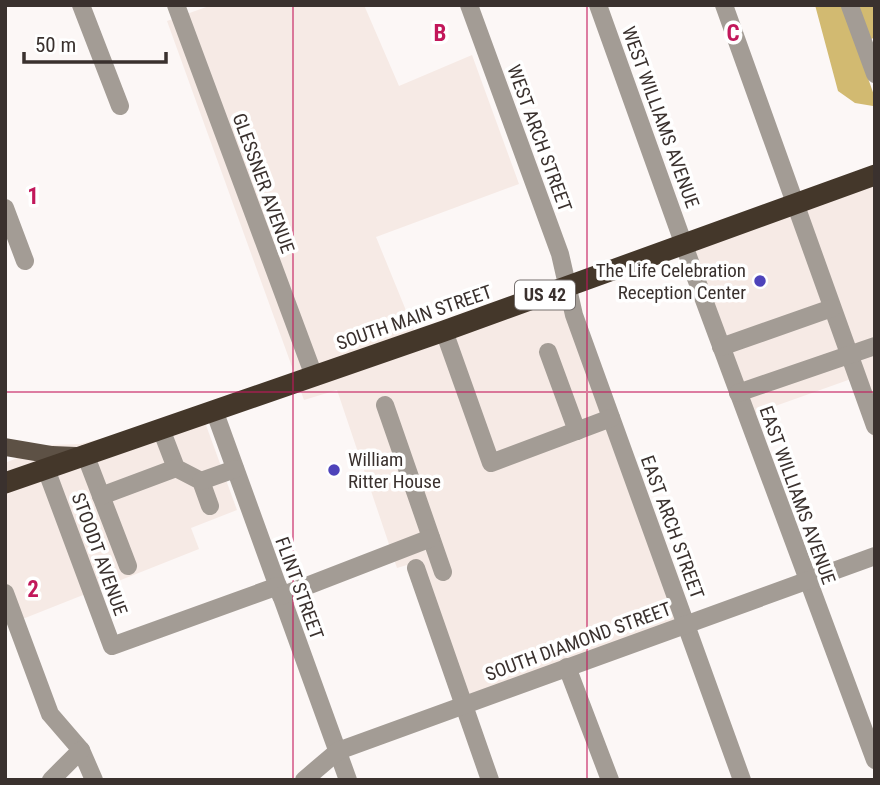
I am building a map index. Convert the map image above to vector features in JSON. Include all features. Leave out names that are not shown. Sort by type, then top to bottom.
[{"type":"highway","name":"SOUTH MAIN STREET","points":[[5,483],[444,331],[875,175]]},
{"type":"main road","name":"US 42","points":[[5,447],[52,455],[83,455]]},
{"type":"street","points":[[81,5],[120,106]]},
{"type":"street","name":"GLESSNER AVENUE","points":[[176,5],[314,376]]},
{"type":"street","name":"WEST ARCH STREET","points":[[469,5],[561,254],[567,287]]},
{"type":"street","name":"WEST WILLIAMS AVENUE","points":[[598,5],[685,244]]},
{"type":"street","points":[[724,5],[875,426]]},
{"type":"street","points":[[850,6],[875,74]]},
{"type":"street","points":[[5,208],[25,261]]},
{"type":"street","name":"EAST WILLIAMS AVENUE","points":[[685,244],[875,760]]},
{"type":"street","name":"EAST ARCH STREET","points":[[567,287],[574,315],[742,780]]},
{"type":"street","points":[[721,347],[832,308]]},
{"type":"street","points":[[444,331],[491,463],[611,418]]},
{"type":"street","points":[[738,393],[875,346]]},
{"type":"street","points":[[548,352],[577,431]]},
{"type":"street","points":[[385,405],[443,572]]},
{"type":"street","name":"FLINT STREET","points":[[214,410],[348,780]]},
{"type":"street","points":[[161,429],[176,468],[201,481],[209,506]]},
{"type":"street","points":[[83,455],[128,566]]},
{"type":"street","points":[[101,496],[176,468]]},
{"type":"street","name":"STOODT AVENUE","points":[[46,469],[112,646],[279,591]]},
{"type":"street","points":[[201,481],[235,469]]},
{"type":"street","points":[[279,591],[431,538]]},
{"type":"street","name":"SOUTH DIAMOND STREET","points":[[304,780],[338,751],[875,556]]},
{"type":"street","points":[[416,568],[490,780]]},
{"type":"street","points":[[5,593],[50,714],[81,750],[94,780]]},
{"type":"street","points":[[567,667],[610,780]]},
{"type":"street","points":[[51,780],[81,750]]},
{"type":"shaded area","points":[[212,5],[364,5],[399,86],[472,55],[519,184],[376,237],[416,335],[554,283],[677,624],[456,705],[407,565],[397,568],[337,390],[304,400],[167,21]]},
{"type":"shaded area","points":[[815,5],[875,5],[875,37],[857,47],[875,98],[873,106],[855,103],[838,91]]},
{"type":"shaded area","points":[[875,180],[875,444],[851,379],[750,415],[690,245]]},
{"type":"shaded area","points":[[199,406],[237,510],[191,528],[199,549],[10,624],[5,612],[5,463],[49,445],[80,444],[108,437]]},
{"type":"place","name":"The Life Celebration Reception Center","points":[[760,281]]},
{"type":"place","name":"William Ritter House","points":[[334,470]]}]
